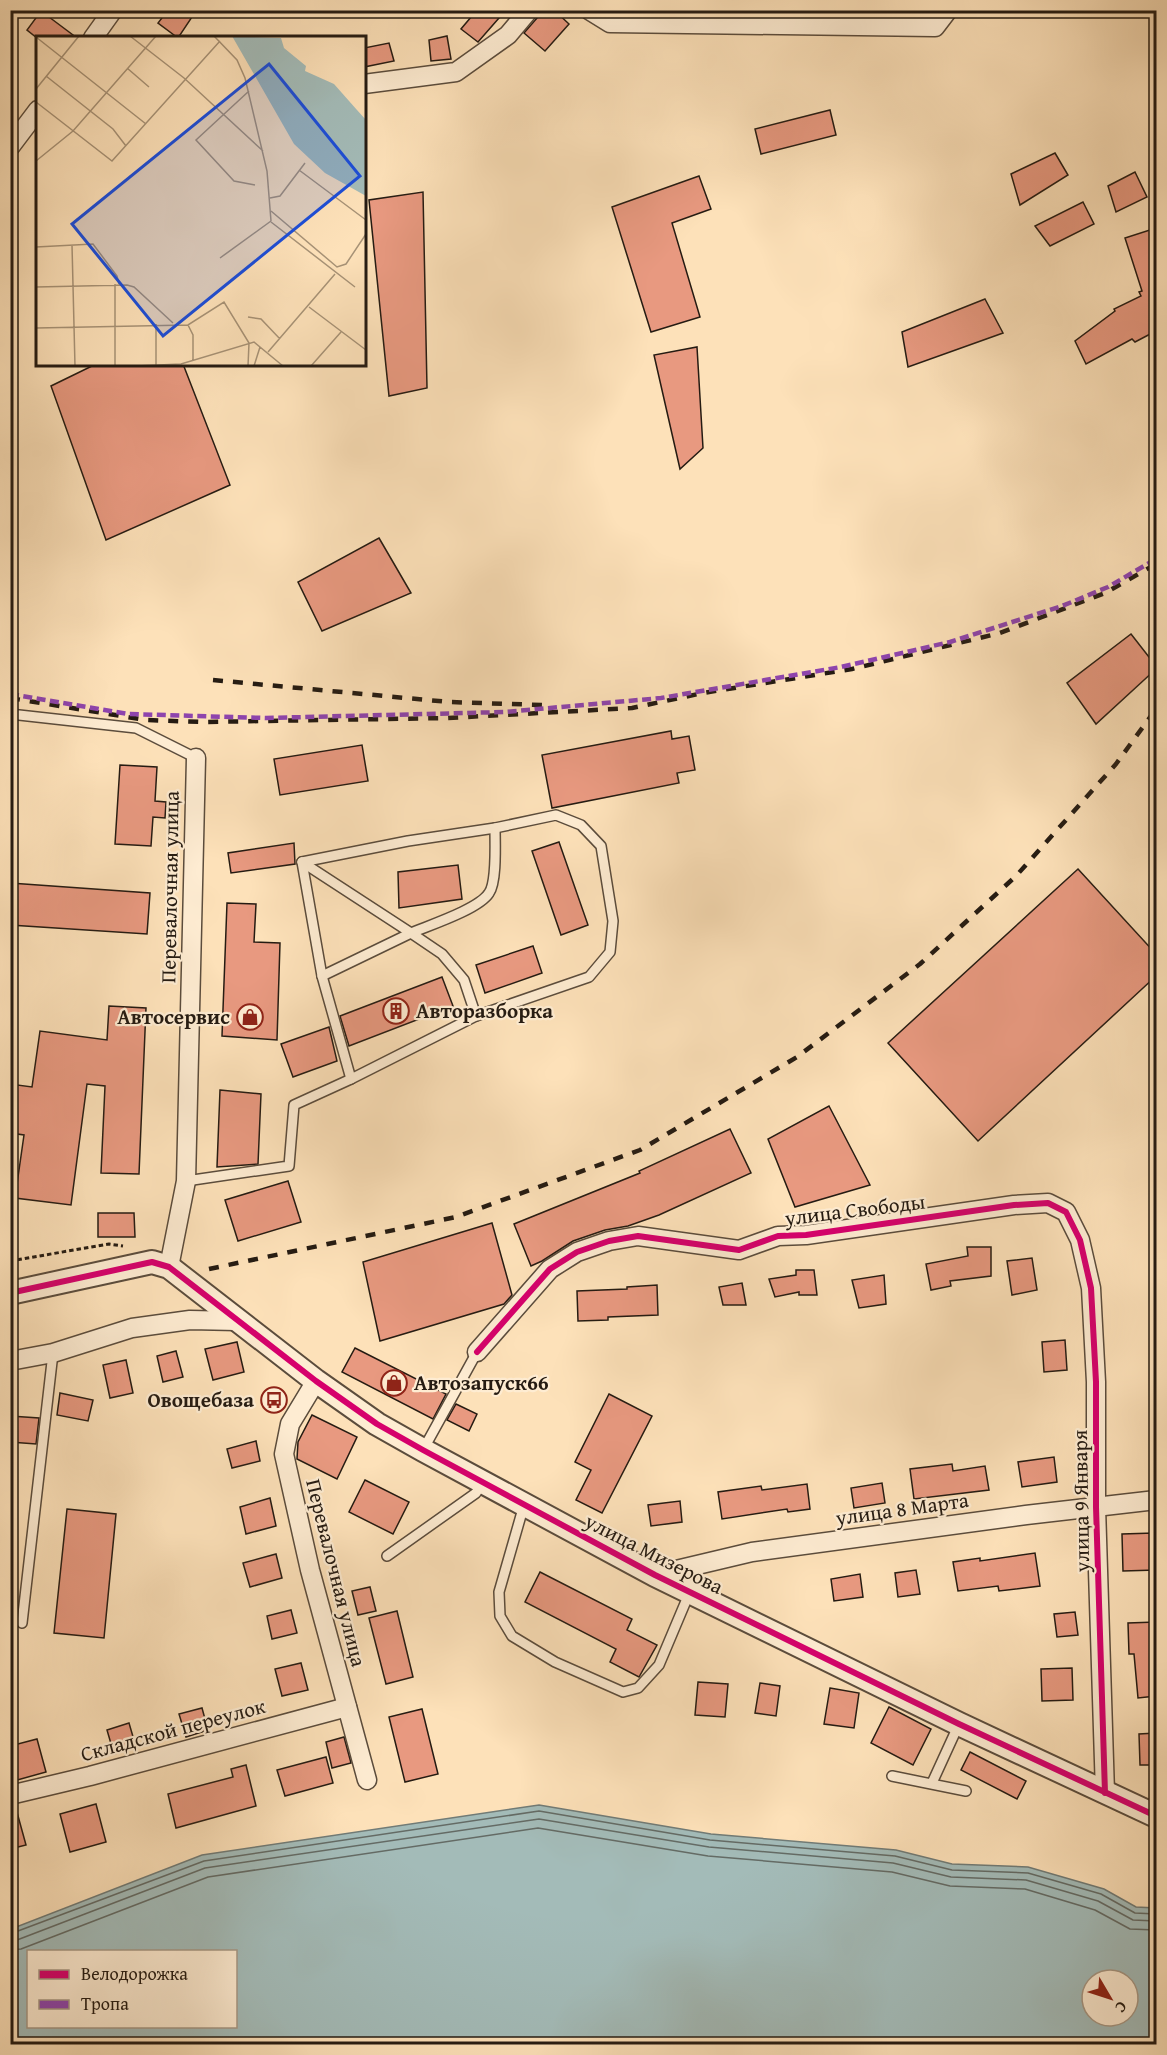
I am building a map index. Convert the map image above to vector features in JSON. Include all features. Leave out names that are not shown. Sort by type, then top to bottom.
[{"type":"street","points":[[366,84],[456,72],[508,35],[528,10]]},
{"type":"street","points":[[589,10],[610,23],[935,27],[948,10]]},
{"type":"street","points":[[94,36],[103,14]]},
{"type":"street","points":[[10,147],[29,131],[36,115]]},
{"type":"street","name":"Перевалочная улица","points":[[169,1267],[186,1181],[196,758]]},
{"type":"street","name":"улица Свободы","points":[[477,1352],[550,1269],[577,1252],[609,1241],[638,1236],[697,1242],[740,1250],[778,1236],[841,1230],[1014,1205],[1048,1203],[1066,1212]]},
{"type":"street","name":"улица 9 Января","points":[[1066,1212],[1080,1240],[1091,1288],[1096,1382],[1096,1507],[1105,1793]]},
{"type":"street","points":[[10,1293],[152,1262],[169,1267]]},
{"type":"street","name":"улица Мизерова","points":[[169,1267],[316,1381],[377,1424],[423,1450],[655,1575],[959,1724],[1156,1816]]},
{"type":"street","points":[[10,1360],[53,1353],[132,1328],[189,1320],[237,1321]]},
{"type":"street","name":"Перевалочная улица","points":[[316,1381],[290,1424],[284,1454],[310,1570],[367,1780]]},
{"type":"street","name":"улица 8 Марта","points":[[655,1575],[752,1552],[1156,1500]]},
{"type":"street","name":"Складской переулок","points":[[10,1795],[347,1707]]},
{"type":"lane","points":[[10,714],[136,728],[196,758]]},
{"type":"lane","points":[[186,1181],[289,1166],[294,1105],[476,1016],[589,977],[610,952],[613,921],[601,846],[581,825],[556,815],[302,862]]},
{"type":"lane","points":[[322,976],[411,933],[472,907],[490,892],[495,869],[495,828]]},
{"type":"lane","points":[[302,862],[322,976],[351,1079]]},
{"type":"lane","points":[[302,862],[442,954],[464,980],[476,1016]]},
{"type":"lane","points":[[423,1450],[477,1352]]},
{"type":"lane","points":[[22,1623],[53,1353]]},
{"type":"lane","points":[[387,1556],[476,1493],[482,1482]]},
{"type":"lane","points":[[524,1505],[499,1592],[500,1616],[512,1636],[555,1662],[623,1692],[638,1688],[659,1665],[686,1601],[692,1593]]},
{"type":"lane","points":[[932,1783],[959,1724]]},
{"type":"lane","points":[[892,1776],[966,1791]]},
{"type":"water","points":[[539,1805],[711,1834],[896,1850],[952,1864],[1028,1867],[1104,1889],[1136,1907],[1156,1908],[1156,2044],[11,2044],[11,1929],[202,1855]]},
{"type":"building","points":[[168,10],[182,10],[192,17],[179,36],[175,36],[158,23]]},
{"type":"building","points":[[477,10],[491,10],[499,18],[478,42],[461,29]]},
{"type":"building","points":[[540,10],[554,10],[569,24],[545,51],[524,33],[538,17]]},
{"type":"building","points":[[41,11],[74,36],[36,37],[27,30]]},
{"type":"building","points":[[447,36],[451,59],[431,61],[429,40]]},
{"type":"building","points":[[389,43],[394,61],[366,67],[366,48]]},
{"type":"building","points":[[830,110],[836,135],[761,154],[755,129]]},
{"type":"building","points":[[1055,153],[1068,175],[1020,205],[1011,174]]},
{"type":"building","points":[[1135,172],[1147,197],[1116,212],[1108,186]]},
{"type":"building","points":[[699,176],[711,209],[672,223],[700,317],[651,332],[612,207]]},
{"type":"building","points":[[423,192],[427,388],[389,396],[369,200]]},
{"type":"building","points":[[1083,202],[1094,224],[1050,246],[1035,226]]},
{"type":"building","points":[[1156,228],[1156,331],[1135,342],[1132,339],[1086,364],[1075,341],[1115,311],[1114,309],[1141,296],[1139,292],[1142,291],[1125,238]]},
{"type":"building","points":[[985,299],[1003,333],[908,367],[902,332]]},
{"type":"building","points":[[697,347],[703,448],[680,469],[654,355]]},
{"type":"building","points":[[92,366],[184,366],[230,485],[106,540],[51,386]]},
{"type":"building","points":[[379,538],[411,593],[322,631],[298,582]]},
{"type":"building","points":[[1131,634],[1156,669],[1096,724],[1067,683]]},
{"type":"building","points":[[671,731],[672,739],[689,736],[695,770],[677,773],[679,783],[552,808],[542,755]]},
{"type":"building","points":[[362,745],[368,781],[280,795],[274,759]]},
{"type":"building","points":[[120,765],[157,767],[155,801],[166,802],[165,818],[153,817],[151,846],[115,844]]},
{"type":"building","points":[[559,842],[588,925],[561,935],[532,851]]},
{"type":"building","points":[[294,843],[295,864],[231,873],[228,853]]},
{"type":"building","points":[[458,865],[462,899],[399,908],[398,872]]},
{"type":"building","points":[[1078,869],[1156,954],[1156,976],[978,1141],[888,1043]]},
{"type":"building","points":[[10,883],[150,893],[147,934],[10,925]]},
{"type":"building","name":"Автосервис","points":[[227,903],[256,904],[254,942],[280,943],[277,1040],[222,1036]]},
{"type":"building","points":[[533,946],[542,973],[485,993],[476,965]]},
{"type":"building","name":"Авторазборка","points":[[442,977],[453,1006],[349,1046],[340,1016]]},
{"type":"building","points":[[109,1006],[146,1008],[139,1174],[101,1173],[105,1086],[87,1084],[71,1205],[15,1198],[24,1135],[10,1133],[10,1084],[32,1087],[40,1031],[107,1040]]},
{"type":"building","points":[[329,1027],[337,1061],[293,1077],[281,1044]]},
{"type":"building","points":[[220,1090],[261,1094],[258,1164],[217,1167]]},
{"type":"building","points":[[829,1106],[870,1185],[795,1207],[768,1139]]},
{"type":"building","points":[[730,1129],[751,1173],[659,1215],[573,1241],[531,1266],[514,1224],[640,1173],[639,1171]]},
{"type":"building","points":[[288,1181],[301,1222],[238,1241],[225,1200]]},
{"type":"building","points":[[98,1213],[134,1213],[135,1237],[98,1237]]},
{"type":"building","points":[[492,1223],[512,1295],[504,1304],[380,1341],[363,1262]]},
{"type":"building","points":[[967,1247],[991,1247],[991,1276],[950,1281],[951,1286],[931,1290],[926,1264],[968,1256]]},
{"type":"building","points":[[1032,1258],[1037,1290],[1012,1295],[1007,1261]]},
{"type":"building","points":[[796,1270],[814,1270],[817,1295],[799,1295],[799,1292],[775,1297],[769,1279],[796,1275]]},
{"type":"building","points":[[884,1275],[886,1304],[859,1308],[852,1280]]},
{"type":"building","points":[[742,1283],[746,1305],[723,1305],[719,1287]]},
{"type":"building","points":[[657,1285],[658,1315],[578,1321],[577,1291]]},
{"type":"building","points":[[1065,1340],[1067,1370],[1044,1372],[1042,1342]]},
{"type":"building","points":[[237,1342],[244,1372],[213,1380],[205,1349]]},
{"type":"building","name":"Автозапуск66","points":[[355,1348],[446,1394],[433,1419],[342,1372]]},
{"type":"building","points":[[176,1351],[183,1377],[163,1382],[157,1356]]},
{"type":"building","points":[[126,1360],[133,1393],[110,1398],[103,1365]]},
{"type":"building","points":[[60,1393],[93,1400],[88,1421],[57,1415]]},
{"type":"building","points":[[609,1394],[652,1416],[602,1513],[576,1500],[591,1470],[575,1462]]},
{"type":"building","points":[[456,1404],[477,1414],[469,1431],[447,1420]]},
{"type":"building","points":[[312,1415],[357,1437],[337,1479],[297,1459],[298,1442]]},
{"type":"building","points":[[10,1416],[39,1418],[36,1444],[10,1442]]},
{"type":"building","points":[[256,1441],[260,1461],[232,1468],[227,1449]]},
{"type":"building","points":[[1054,1457],[1057,1482],[1022,1487],[1018,1462]]},
{"type":"building","points":[[952,1464],[953,1471],[985,1466],[989,1490],[914,1499],[910,1469]]},
{"type":"building","points":[[365,1480],[409,1502],[393,1534],[349,1512]]},
{"type":"building","points":[[882,1483],[885,1503],[854,1508],[851,1488]]},
{"type":"building","points":[[807,1484],[810,1509],[788,1512],[787,1509],[722,1519],[718,1492],[761,1486],[762,1490]]},
{"type":"building","points":[[270,1498],[276,1526],[246,1534],[240,1507]]},
{"type":"building","points":[[680,1501],[682,1522],[651,1526],[648,1505]]},
{"type":"building","points":[[67,1509],[116,1514],[104,1638],[54,1633]]},
{"type":"building","points":[[1154,1533],[1156,1570],[1123,1571],[1122,1534]]},
{"type":"building","points":[[1035,1553],[1040,1586],[999,1591],[998,1586],[958,1591],[953,1562],[980,1558],[980,1561]]},
{"type":"building","points":[[276,1554],[282,1578],[250,1587],[243,1563]]},
{"type":"building","points":[[916,1570],[920,1594],[898,1597],[895,1573]]},
{"type":"building","points":[[540,1572],[632,1619],[627,1630],[657,1645],[639,1677],[610,1662],[616,1649],[525,1602]]},
{"type":"building","points":[[860,1574],[863,1597],[834,1601],[831,1579]]},
{"type":"building","points":[[370,1587],[376,1611],[358,1615],[352,1591]]},
{"type":"building","points":[[291,1610],[297,1633],[272,1639],[267,1616]]},
{"type":"building","points":[[397,1611],[413,1677],[386,1684],[369,1618]]},
{"type":"building","points":[[1075,1612],[1078,1635],[1057,1637],[1054,1614]]},
{"type":"building","points":[[1156,1622],[1156,1696],[1138,1698],[1134,1654],[1129,1654],[1128,1623]]},
{"type":"building","points":[[301,1663],[308,1690],[282,1696],[275,1669]]},
{"type":"building","points":[[1072,1668],[1073,1700],[1042,1701],[1041,1669]]},
{"type":"building","points":[[698,1682],[728,1684],[725,1717],[695,1715]]},
{"type":"building","points":[[760,1683],[780,1686],[776,1716],[755,1713]]},
{"type":"building","points":[[830,1688],[859,1693],[854,1728],[824,1724]]},
{"type":"building","points":[[889,1707],[931,1729],[913,1765],[871,1743]]},
{"type":"building","points":[[202,1708],[208,1730],[186,1737],[179,1714]]},
{"type":"building","points":[[422,1709],[438,1774],[405,1782],[389,1717]]},
{"type":"building","points":[[129,1723],[136,1747],[114,1754],[107,1730]]},
{"type":"building","points":[[1156,1733],[1156,1765],[1140,1765],[1139,1734]]},
{"type":"building","points":[[344,1737],[351,1763],[332,1768],[326,1742]]},
{"type":"building","points":[[37,1739],[46,1772],[10,1782],[10,1746]]},
{"type":"building","points":[[970,1752],[1026,1781],[1017,1799],[961,1770]]},
{"type":"building","points":[[326,1757],[333,1783],[285,1796],[277,1770]]},
{"type":"building","points":[[246,1765],[256,1806],[176,1828],[168,1794],[233,1777],[231,1769]]},
{"type":"building","points":[[96,1804],[106,1842],[70,1852],[60,1814]]},
{"type":"building","points":[[15,1805],[26,1845],[10,1849],[10,1806]]},
{"type":"railway","points":[[10,698],[146,720],[202,722],[448,718],[632,708],[703,693],[852,669],[1000,633],[1105,593],[1156,564]]},
{"type":"railway","points":[[213,680],[449,702],[542,705]]},
{"type":"railway","points":[[209,1269],[456,1217],[640,1150],[797,1057],[920,964],[1016,876],[1116,764],[1156,709]]},
{"type":"marked path","points":[[10,694],[128,714],[266,718],[505,712],[661,698],[841,667],[950,642],[1062,606],[1108,587],[1156,559]]},
{"type":"cycle path","points":[[477,1352],[550,1269],[577,1252],[609,1241],[638,1236],[739,1250],[778,1236],[806,1235],[1014,1205],[1048,1203],[1066,1212],[1080,1240],[1091,1288],[1096,1382],[1096,1507],[1105,1793]]},
{"type":"cycle path","points":[[10,1293],[152,1262],[169,1267],[316,1381],[377,1424],[423,1450],[655,1575],[959,1724],[1156,1816]]},
{"type":"place","name":"Авторазборка","points":[[396,1011]]},
{"type":"place","name":"Автосервис","points":[[250,1017]]},
{"type":"place","name":"Автозапуск66","points":[[394,1383]]},
{"type":"place","name":"Овощебаза","points":[[274,1400]]}]
